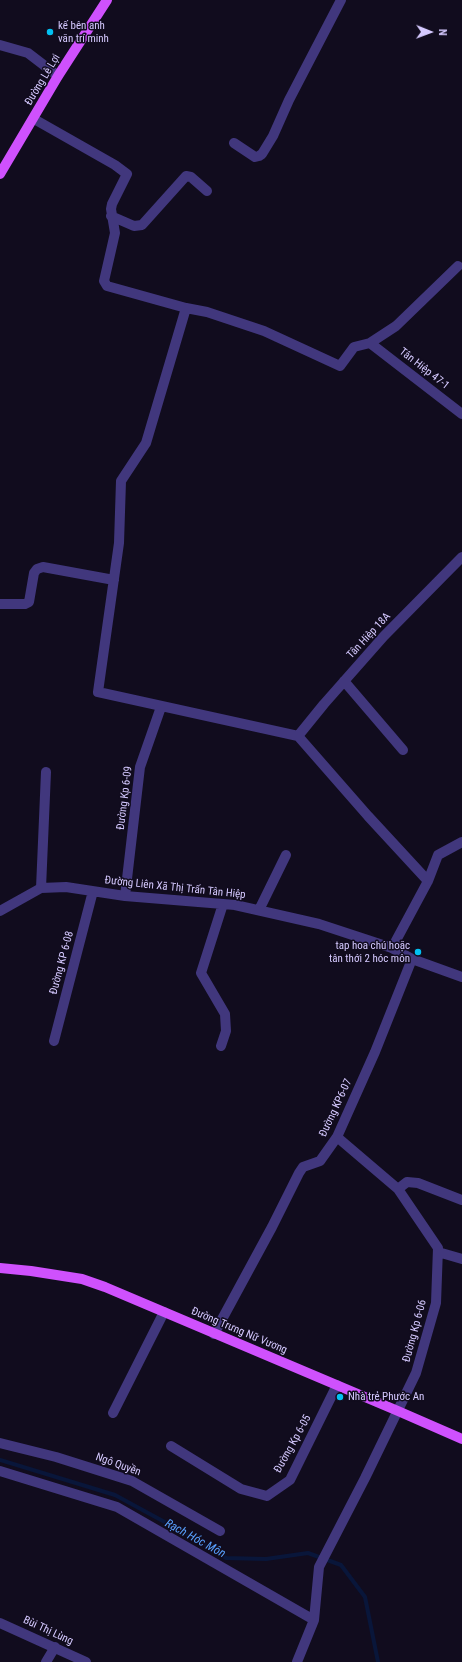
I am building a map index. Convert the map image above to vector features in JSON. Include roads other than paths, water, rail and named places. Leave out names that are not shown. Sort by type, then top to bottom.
[{"type":"main road","name":"Đường Lê Lợi","points":[[0,174],[34,119],[58,76],[107,0]]},
{"type":"main road","name":"Đường Trưng Nữ Vương","points":[[0,1268],[82,1279],[164,1312],[462,1439]]},
{"type":"street","points":[[234,143],[255,157],[262,154],[273,136],[289,100],[341,0]]},
{"type":"street","points":[[0,45],[28,53],[58,76]]},
{"type":"street","points":[[34,119],[115,165],[127,174],[112,204],[111,216],[115,233],[104,281],[107,286],[186,308],[207,312],[264,331],[340,366],[354,347],[370,342],[396,326],[458,266]]},
{"type":"street","points":[[111,216],[134,226],[142,225],[186,176],[191,177],[207,191]]},
{"type":"street","points":[[186,308],[146,443],[121,481],[119,543],[98,692],[298,736],[368,816],[428,881]]},
{"type":"street","name":"Tân Hiệp 47-1","points":[[370,342],[462,414]]},
{"type":"street","name":"Tân Hiệp 18A","points":[[298,736],[344,680],[384,636],[461,561]]},
{"type":"street","points":[[0,604],[25,604],[29,602],[31,598],[34,573],[37,569],[44,567],[114,580]]},
{"type":"street","points":[[344,680],[403,750]]},
{"type":"street","name":"Đường Kp 6-09","points":[[125,896],[140,767],[161,706]]},
{"type":"street","points":[[41,888],[46,772]]},
{"type":"street","points":[[392,948],[428,881],[438,855],[462,842]]},
{"type":"street","points":[[259,910],[286,855]]},
{"type":"street","name":"Đường Liên Xã Thị Trấn Tân Hiệp","points":[[0,911],[41,888],[66,887],[125,896],[223,904],[259,910],[319,924],[392,948],[412,959],[462,977]]},
{"type":"street","name":"Đường KP 6-08","points":[[54,1041],[93,891]]},
{"type":"street","points":[[221,1046],[226,1031],[225,1014],[201,973],[223,904]]},
{"type":"street","name":"Đường KP6-07","points":[[214,1334],[272,1227],[299,1173],[303,1167],[320,1161],[338,1137],[375,1052],[412,959]]},
{"type":"street","name":"Đường Kp 6-06","points":[[314,1620],[319,1567],[416,1373],[436,1303],[438,1248],[398,1189],[338,1137]]},
{"type":"street","points":[[398,1189],[407,1182],[418,1183],[462,1200]]},
{"type":"street","points":[[438,1252],[462,1259]]},
{"type":"street","points":[[113,1413],[164,1312]]},
{"type":"street","name":"Đường Kp 6-05","points":[[171,1446],[241,1489],[267,1496],[290,1480],[337,1385]]},
{"type":"street","name":"Ngô Quyền","points":[[0,1443],[56,1456],[132,1481],[220,1531]]},
{"type":"street","points":[[0,1471],[117,1507],[314,1620],[297,1662]]},
{"type":"street","name":"Bùi Thị Lùng","points":[[0,1623],[86,1662]]},
{"type":"street","points":[[46,1662],[55,1647]]},
{"type":"waterway","name":"Rạch Hóc Môn","points":[[0,1460],[115,1495],[194,1538],[226,1558],[266,1559],[308,1553],[341,1565],[365,1597],[378,1662]]},
{"type":"place","name":"kế bên anh văn trí minh","points":[[50,32]]},
{"type":"place","name":"tap hoa chú hoặc tân thới 2 hóc môn","points":[[418,952]]},
{"type":"place","name":"Nhà trẻ Phước An","points":[[340,1397]]}]
